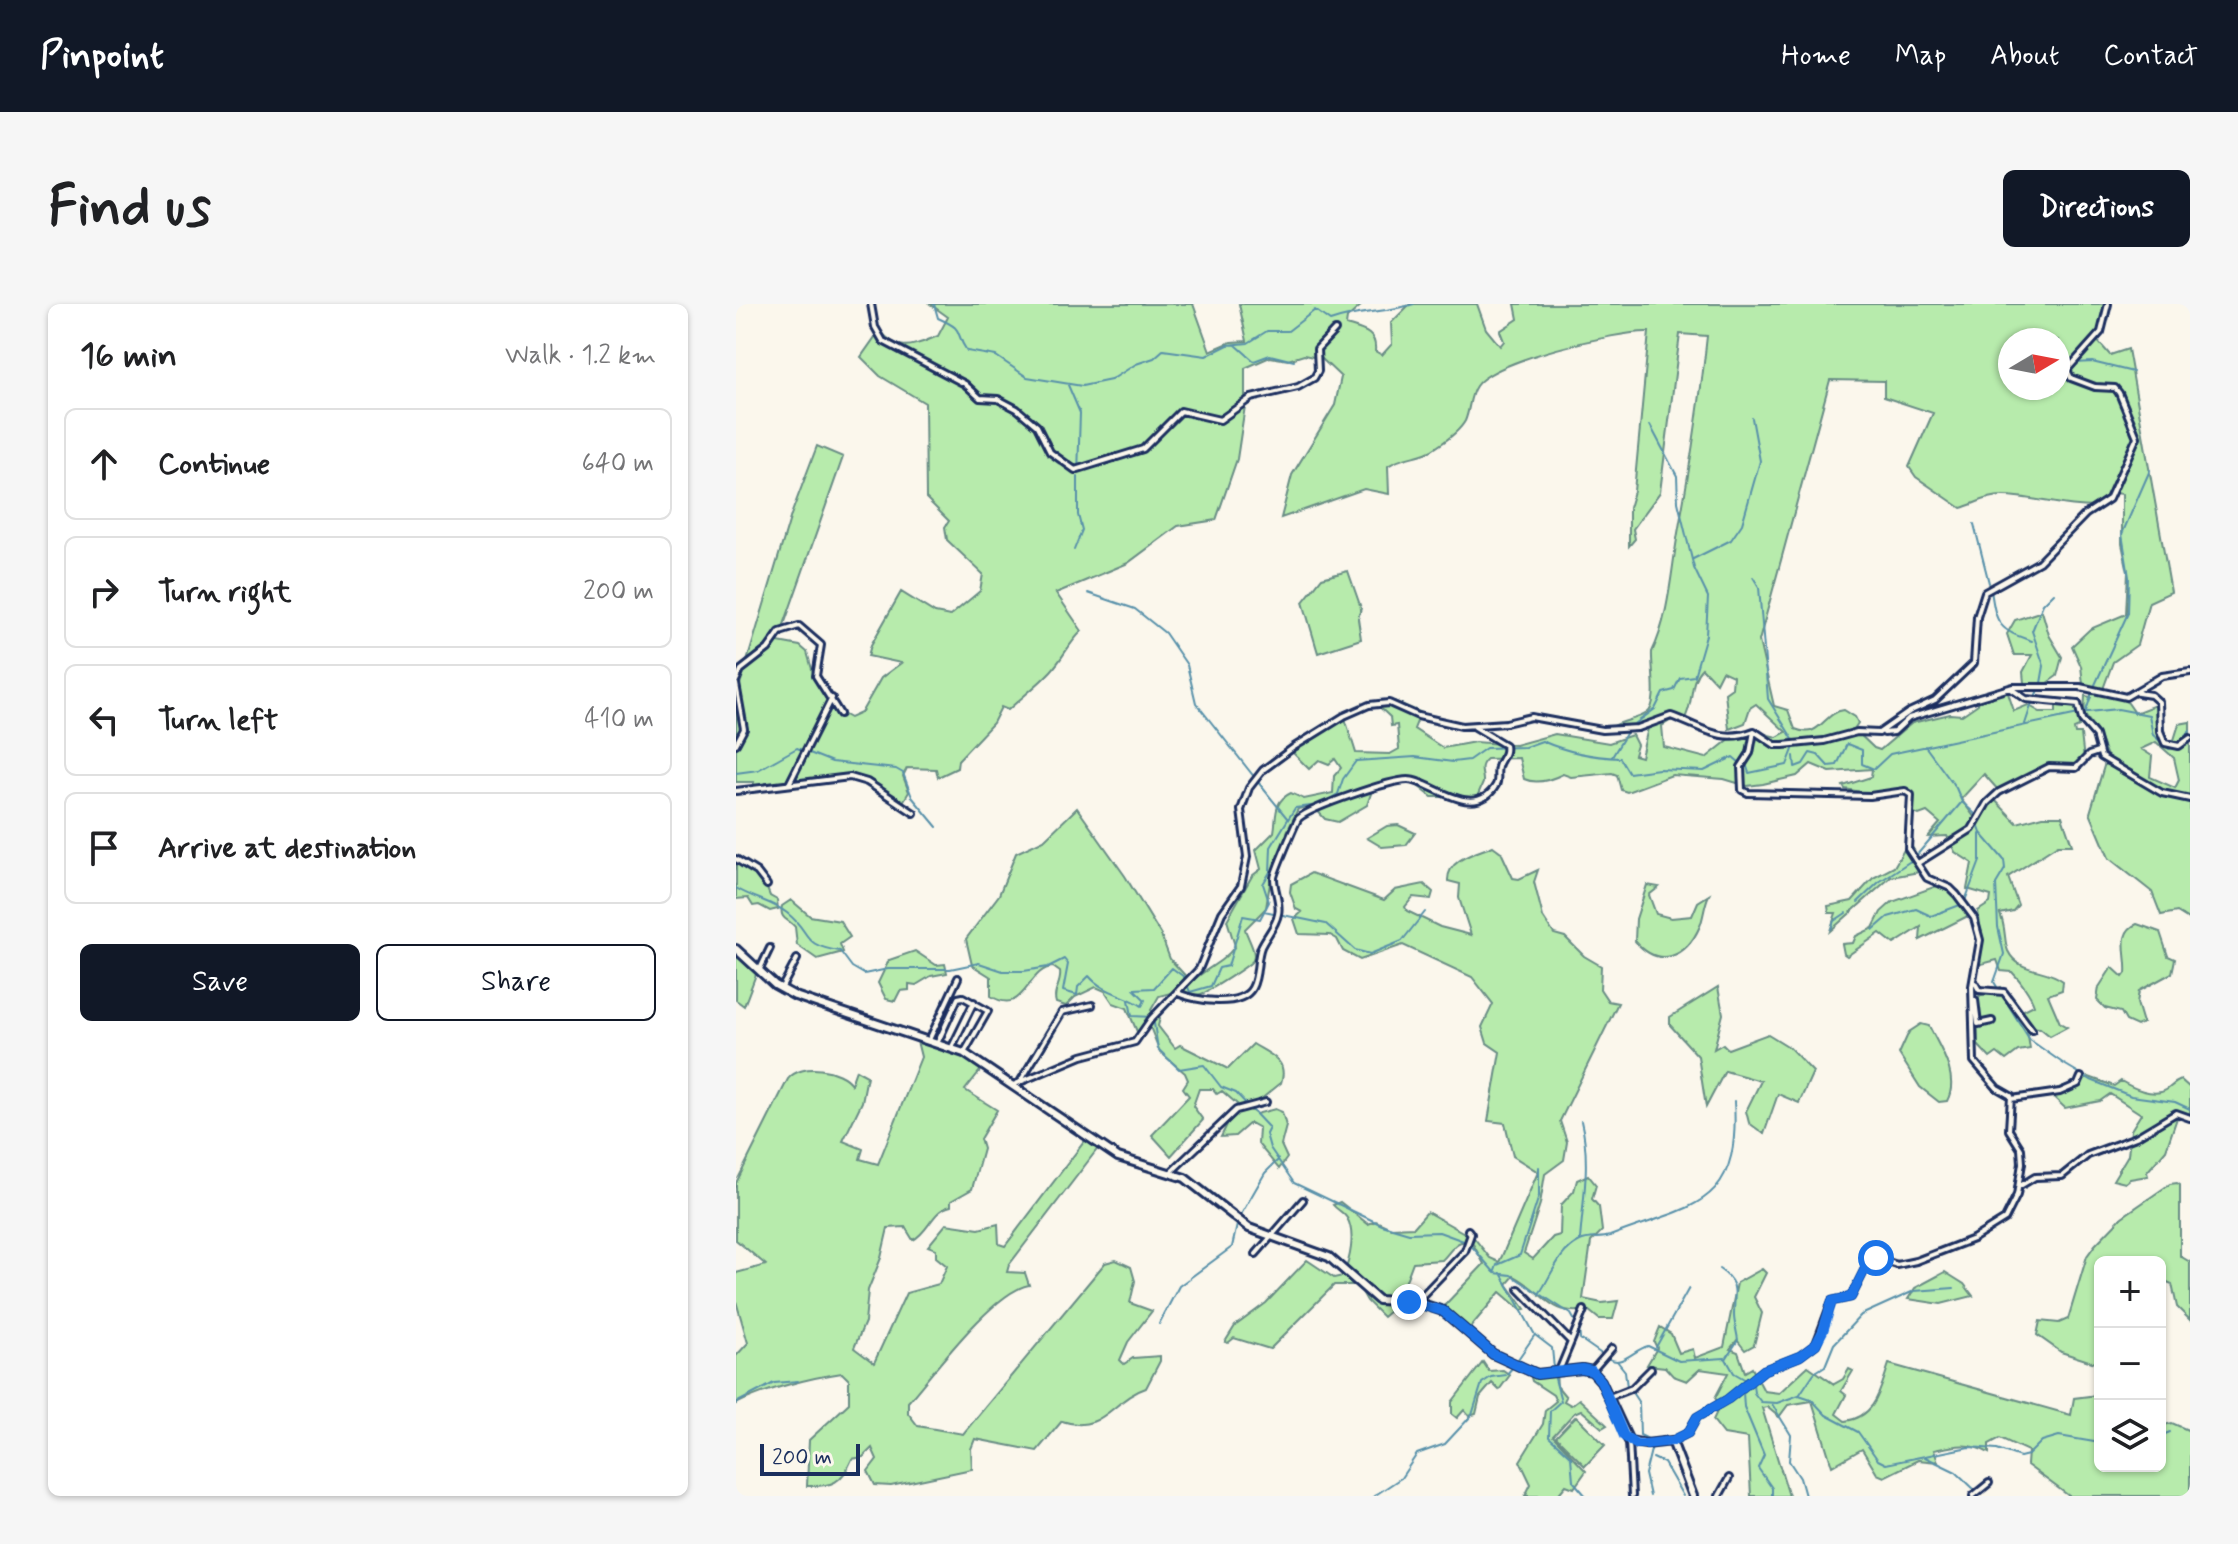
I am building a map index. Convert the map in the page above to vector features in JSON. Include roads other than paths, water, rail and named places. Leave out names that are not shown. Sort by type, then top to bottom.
[{"type":"street","points":[[871,304],[875,327],[883,341],[965,384],[980,398],[998,399],[1017,409],[1037,426],[1050,452],[1075,470],[1143,449],[1164,432],[1176,413],[1186,411],[1220,420],[1256,396],[1306,383],[1318,371],[1317,349],[1335,330]]},
{"type":"street","points":[[1882,733],[1909,712],[1935,700],[1954,678],[1972,665],[1977,617],[1988,588],[2042,560],[2086,514],[2109,499],[2119,482],[2137,437],[2119,393],[2115,388],[2095,387],[2071,378],[2067,370],[2101,332],[2108,304]]},
{"type":"street","points":[[736,744],[744,729],[736,682],[741,670],[768,649],[780,632],[797,625],[821,645],[816,676],[840,714]]},
{"type":"street","points":[[1754,731],[1775,745],[1824,741],[1857,732],[1894,732],[1909,718],[2010,688],[2075,687],[2122,698],[2162,676],[2190,672]]},
{"type":"street","points":[[2010,688],[2026,699],[2078,704],[2095,735],[2098,752],[2103,759],[2159,791],[2190,799]]},
{"type":"street","points":[[2136,693],[2151,695],[2159,702],[2160,734],[2165,743],[2175,746],[2190,738]]},
{"type":"street","points":[[789,784],[832,698]]},
{"type":"street","points":[[1011,1086],[1082,1056],[1132,1045],[1152,1018],[1199,969],[1222,913],[1241,886],[1247,857],[1243,803],[1263,770],[1312,735],[1369,705],[1389,703],[1418,716],[1474,726],[1531,717],[1602,730],[1627,729],[1671,716],[1690,726],[1736,738],[1754,731]]},
{"type":"street","points":[[1178,993],[1202,1000],[1242,997],[1249,993],[1255,980],[1260,950],[1279,913],[1274,873],[1285,855],[1293,827],[1302,816],[1382,784],[1404,780],[1415,781],[1448,798],[1479,798],[1491,790],[1498,782],[1498,766],[1505,755],[1505,745],[1474,726]]},
{"type":"street","points":[[1629,1441],[1646,1444],[1672,1441],[1688,1433],[1697,1417],[1750,1383],[1764,1370],[1800,1356],[1816,1344],[1832,1301],[1851,1297],[1868,1263],[1876,1258],[1897,1265],[1909,1263],[1976,1238],[2005,1219],[2019,1188],[2022,1155],[2009,1130],[2011,1099],[1974,1061],[1973,994],[1980,940],[1974,918],[1952,890],[1927,878],[1906,844],[1912,800],[1908,791],[1873,796],[1748,793],[1742,790],[1740,781],[1754,731]]},
{"type":"street","points":[[1918,863],[1977,823],[1987,803],[1999,792],[2027,781],[2049,767],[2076,768],[2089,755],[2098,752]]},
{"type":"street","points":[[736,791],[855,778],[914,813]]},
{"type":"street","points":[[736,859],[757,872],[767,885]]},
{"type":"street","points":[[760,969],[770,948]]},
{"type":"street","points":[[736,949],[781,989],[818,1006],[964,1053],[1047,1111],[1075,1125],[1118,1157],[1191,1182],[1241,1223],[1329,1257],[1383,1302],[1416,1302],[1443,1311],[1493,1354],[1537,1374],[1592,1371],[1612,1348]]},
{"type":"street","points":[[781,989],[797,959]]},
{"type":"street","points":[[928,1042],[958,978]]},
{"type":"street","points":[[1974,980],[1979,990],[1997,990],[2032,1030]]},
{"type":"street","points":[[1973,994],[1978,1024],[1992,1021]]},
{"type":"street","points":[[937,1045],[959,997],[988,1011],[964,1053]]},
{"type":"street","points":[[951,1049],[974,1002]]},
{"type":"street","points":[[1020,1082],[1062,1012],[1092,1005]]},
{"type":"street","points":[[2011,1099],[2063,1091],[2078,1084],[2081,1077]]},
{"type":"street","points":[[1170,1173],[1216,1127],[1246,1106],[1266,1102]]},
{"type":"street","points":[[2019,1188],[2035,1177],[2059,1178],[2088,1155],[2136,1137],[2176,1113],[2190,1118]]},
{"type":"street","points":[[1256,1254],[1303,1200]]},
{"type":"street","points":[[1416,1302],[1461,1256],[1468,1242],[1468,1230]]},
{"type":"street","points":[[1519,1289],[1571,1342]]},
{"type":"street","points":[[1559,1371],[1584,1310]]},
{"type":"street","points":[[1609,1397],[1632,1388],[1651,1369]]},
{"type":"street","points":[[1592,1371],[1609,1397],[1629,1441],[1632,1496]]},
{"type":"street","points":[[1672,1441],[1693,1496]]},
{"type":"street","points":[[1719,1496],[1729,1478]]},
{"type":"street","points":[[1973,1496],[1989,1483]]},
{"type":"waterway","points":[[934,304],[938,318],[956,329],[967,351],[996,356],[1027,377],[1082,386],[1111,380],[1136,364],[1154,358],[1163,350],[1206,356],[1228,345],[1248,343],[1267,331],[1288,331],[1315,310],[1330,321],[1414,304]]},
{"type":"waterway","points":[[1236,345],[1254,361],[1270,355],[1294,361]]},
{"type":"waterway","points":[[2076,363],[2092,362],[2133,372]]},
{"type":"waterway","points":[[1068,385],[1080,413],[1078,474]]},
{"type":"waterway","points":[[1693,559],[1731,540],[1742,524],[1760,461],[1752,418]]},
{"type":"waterway","points":[[1632,726],[1655,709],[1663,693],[1674,690],[1680,678],[1694,676],[1706,635],[1708,597],[1694,568],[1678,502],[1677,476],[1650,425]]},
{"type":"waterway","points":[[2094,687],[2128,613],[2129,577],[2122,534],[2150,470]]},
{"type":"waterway","points":[[1074,550],[1082,530],[1078,515],[1078,477]]},
{"type":"waterway","points":[[1974,524],[1989,583]]},
{"type":"waterway","points":[[1753,577],[1759,587],[1768,699],[1794,741]]},
{"type":"waterway","points":[[1991,590],[1997,619],[2001,624],[2012,633],[2032,641]]},
{"type":"waterway","points":[[1088,593],[1135,609],[1165,633],[1187,665],[1196,703],[1255,778]]},
{"type":"waterway","points":[[2041,683],[2044,666],[2032,631],[2043,604],[2054,593]]},
{"type":"waterway","points":[[2035,697],[2038,690]]},
{"type":"waterway","points":[[2086,711],[2092,693]]},
{"type":"waterway","points":[[2025,724],[2032,703]]},
{"type":"waterway","points":[[1794,756],[1795,767],[1803,764],[1810,753],[1818,755],[1828,766],[1837,765],[1847,744],[1862,750],[1862,764],[1874,769],[1890,754],[2088,712],[2118,709],[2149,715],[2153,735],[2169,749],[2190,731]]},
{"type":"waterway","points":[[1612,757],[1627,732]]},
{"type":"waterway","points":[[736,888],[781,909],[795,920],[812,942],[840,951],[852,967],[864,974],[888,969],[950,969],[979,963],[1003,971],[1024,971],[1048,967],[1064,959],[1068,964],[1063,991],[1077,995],[1078,987],[1089,976],[1101,986],[1142,1006],[1145,1000],[1134,989],[1154,988],[1172,968],[1184,977],[1190,992],[1211,986],[1219,968],[1228,966],[1243,916],[1260,919],[1269,902],[1263,884],[1270,872],[1271,847],[1295,808],[1319,805],[1338,794],[1343,779],[1356,761],[1415,757],[1453,762],[1469,760],[1486,748],[1525,747],[1542,741],[1580,753],[1620,758],[1629,773],[1659,769],[1704,771],[1733,757],[1740,763]]},
{"type":"waterway","points":[[1925,746],[1956,788],[1962,802],[1974,813],[1981,833],[2004,860],[2005,869],[1996,884],[1998,927],[2004,954],[1994,982],[2030,1040],[2091,1080],[2131,1096],[2175,1102],[2190,1109]]},
{"type":"waterway","points":[[1746,764],[1749,773],[1787,765],[1794,747]]},
{"type":"waterway","points":[[736,773],[758,770],[797,748],[832,762],[896,769],[903,773],[912,797],[937,827]]},
{"type":"waterway","points":[[1258,782],[1287,818]]},
{"type":"waterway","points":[[1916,856],[1961,803]]},
{"type":"waterway","points":[[1965,901],[1980,861],[1980,834]]},
{"type":"waterway","points":[[1858,902],[1879,882],[1912,860]]},
{"type":"waterway","points":[[1873,930],[1888,917],[1916,909],[1931,916],[1960,905]]},
{"type":"waterway","points":[[1264,911],[1326,924],[1355,950],[1370,954],[1402,941],[1425,912]]},
{"type":"waterway","points":[[1831,929],[1834,921],[1846,913]]},
{"type":"waterway","points":[[1129,1000],[1132,1016],[1153,1017],[1158,1049],[1179,1069],[1204,1065],[1221,1087],[1236,1093],[1269,1128],[1266,1134],[1270,1148],[1294,1183],[1382,1225],[1409,1233],[1439,1232],[1469,1243],[1494,1272]]},
{"type":"waterway","points":[[1539,1294],[1566,1251],[1580,1241],[1610,1236],[1665,1217],[1705,1197],[1719,1183],[1729,1164],[1734,1137],[1734,1101]]},
{"type":"waterway","points":[[1580,1240],[1586,1166],[1581,1121]]},
{"type":"waterway","points":[[1239,1218],[1265,1173],[1277,1161]]},
{"type":"waterway","points":[[1495,1271],[1497,1265],[1520,1255],[1539,1196],[1539,1167]]},
{"type":"waterway","points":[[1159,1324],[1179,1286],[1232,1247],[1237,1225]]},
{"type":"waterway","points":[[1719,1269],[1733,1284],[1738,1340],[1726,1359]]},
{"type":"waterway","points":[[1495,1273],[1511,1275],[1571,1314],[1576,1323]]},
{"type":"waterway","points":[[1501,1273],[1535,1335],[1552,1348],[1554,1369]]},
{"type":"waterway","points":[[1656,1347],[1689,1288]]},
{"type":"waterway","points":[[1800,1394],[1814,1373],[1825,1366],[1834,1344],[1861,1315],[1914,1291],[1954,1288]]},
{"type":"waterway","points":[[1579,1327],[1580,1339],[1603,1355]]},
{"type":"waterway","points":[[1516,1362],[1534,1336]]},
{"type":"waterway","points":[[1605,1356],[1611,1360],[1621,1360],[1648,1346],[1679,1361],[1725,1358]]},
{"type":"waterway","points":[[1726,1359],[1734,1373],[1753,1384],[1754,1393],[1761,1402],[1777,1403],[1799,1395],[1811,1399],[1826,1415],[1858,1432],[1878,1460],[1886,1464],[1969,1447],[1997,1449],[2020,1457],[2028,1455],[2042,1441],[2059,1436],[2094,1442]]},
{"type":"waterway","points":[[1617,1361],[1625,1371],[1627,1387]]},
{"type":"waterway","points":[[1374,1496],[1401,1478],[1417,1454],[1445,1444],[1472,1415],[1482,1383],[1491,1377],[1506,1375],[1513,1367]]},
{"type":"waterway","points":[[1554,1375],[1561,1401],[1550,1411],[1549,1437],[1571,1457],[1573,1481],[1586,1496]]},
{"type":"waterway","points":[[736,1403],[774,1383],[798,1381]]},
{"type":"waterway","points":[[1750,1385],[1743,1392],[1744,1407],[1764,1455],[1758,1468],[1772,1488],[1772,1496]]},
{"type":"waterway","points":[[1631,1391],[1639,1403],[1640,1435],[1650,1440]]},
{"type":"waterway","points":[[1772,1404],[1791,1435],[1789,1461],[1800,1478],[1805,1496]]},
{"type":"waterway","points":[[2166,1434],[2170,1432]]},
{"type":"waterway","points":[[1650,1496],[1645,1474],[1652,1446]]},
{"type":"waterway","points":[[1925,1457],[1956,1472],[1976,1491]]},
{"type":"waterway","points":[[1653,1458],[1664,1463],[1683,1496]]}]
